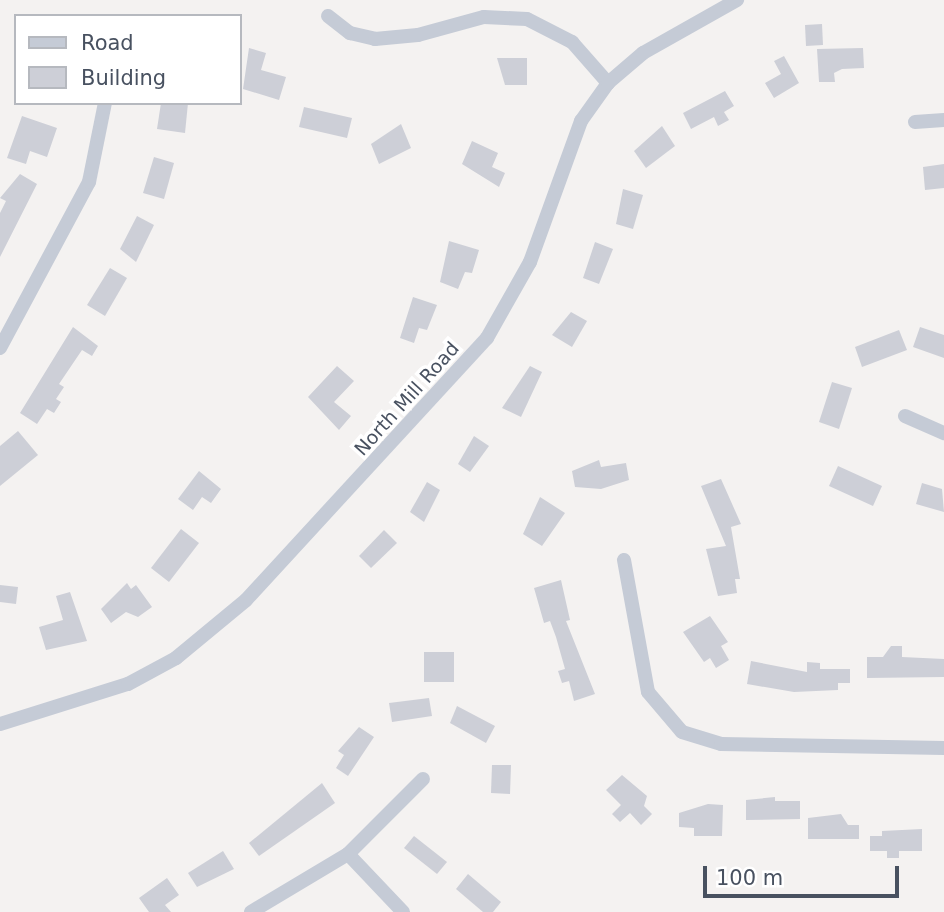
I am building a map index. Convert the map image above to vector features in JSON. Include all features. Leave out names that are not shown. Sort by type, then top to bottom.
[{"type":"street","name":"North Mill Road","points":[[0,724],[128,684],[176,658],[246,600],[487,338],[530,262],[582,121],[608,83],[643,53],[737,0]]},
{"type":"street","points":[[328,16],[350,33],[375,39],[418,35],[484,17],[527,19],[572,42],[608,83]]},
{"type":"street","points":[[0,348],[89,183],[105,105]]},
{"type":"street","points":[[915,122],[944,120]]},
{"type":"street","points":[[905,416],[944,433]]},
{"type":"street","points":[[624,560],[644,680],[656,708],[682,732],[721,744],[944,748]]},
{"type":"street","points":[[251,912],[348,854],[423,779]]},
{"type":"street","points":[[348,854],[403,912]]},
{"type":"building","points":[[822,24],[823,45],[806,46],[805,25]]},
{"type":"building","points":[[249,48],[266,53],[261,70],[286,77],[279,100],[243,89]]},
{"type":"building","points":[[863,48],[864,68],[842,69],[834,73],[835,82],[819,82],[817,49]]},
{"type":"building","points":[[784,56],[799,83],[774,98],[765,83],[781,74],[774,61]]},
{"type":"building","points":[[497,58],[527,58],[527,85],[505,85]]},
{"type":"building","points":[[725,91],[734,106],[724,112],[729,120],[718,126],[714,117],[691,129],[683,113]]},
{"type":"building","points":[[161,105],[188,105],[185,133],[157,129]]},
{"type":"building","points":[[304,107],[352,118],[347,138],[299,127]]},
{"type":"building","points":[[22,116],[57,128],[47,157],[30,151],[26,164],[7,158]]},
{"type":"building","points":[[401,124],[411,148],[379,164],[371,144]]},
{"type":"building","points":[[662,126],[675,146],[646,168],[634,151]]},
{"type":"building","points":[[472,141],[498,153],[492,167],[505,173],[499,187],[462,164]]},
{"type":"building","points":[[154,157],[174,163],[164,199],[143,193]]},
{"type":"building","points":[[944,164],[944,188],[925,190],[923,167]]},
{"type":"building","points":[[20,174],[37,184],[0,257],[0,213],[6,201],[0,198]]},
{"type":"building","points":[[623,189],[643,195],[633,229],[616,224]]},
{"type":"building","points":[[137,216],[154,225],[136,262],[120,249]]},
{"type":"building","points":[[449,241],[479,250],[472,273],[465,272],[458,289],[440,282]]},
{"type":"building","points":[[595,242],[613,249],[599,284],[583,278]]},
{"type":"building","points":[[110,268],[127,278],[105,316],[87,305]]},
{"type":"building","points":[[413,297],[437,305],[427,330],[419,328],[414,343],[400,338]]},
{"type":"building","points":[[571,312],[587,321],[572,347],[552,335]]},
{"type":"building","points":[[73,327],[98,346],[92,356],[82,350],[59,384],[64,387],[56,399],[61,402],[54,413],[47,409],[37,424],[20,413]]},
{"type":"building","points":[[920,327],[944,335],[944,358],[913,347]]},
{"type":"building","points":[[899,330],[907,350],[862,367],[855,347]]},
{"type":"building","points":[[337,366],[354,381],[334,402],[351,416],[339,430],[308,397]]},
{"type":"building","points":[[530,366],[542,372],[521,417],[502,408]]},
{"type":"building","points":[[832,382],[852,388],[839,429],[819,422]]},
{"type":"building","points":[[18,431],[38,455],[0,486],[0,446]]},
{"type":"building","points":[[474,436],[489,446],[470,472],[458,464]]},
{"type":"building","points":[[599,460],[601,467],[626,463],[629,480],[601,489],[575,487],[572,471]]},
{"type":"building","points":[[838,466],[882,486],[873,506],[829,486]]},
{"type":"building","points":[[199,471],[221,489],[211,503],[202,497],[193,510],[178,499]]},
{"type":"building","points":[[721,479],[741,524],[731,527],[740,579],[735,579],[737,593],[718,596],[706,549],[726,546],[701,486]]},
{"type":"building","points":[[427,482],[440,490],[424,522],[410,512]]},
{"type":"building","points":[[922,483],[942,489],[944,512],[916,504]]},
{"type":"building","points":[[540,497],[565,513],[542,546],[523,534]]},
{"type":"building","points":[[181,529],[199,543],[169,582],[151,568]]},
{"type":"building","points":[[384,530],[397,543],[371,568],[359,556]]},
{"type":"building","points":[[561,580],[570,620],[566,621],[595,694],[574,701],[569,681],[562,683],[558,671],[565,669],[556,637],[550,621],[544,623],[534,588]]},
{"type":"building","points":[[127,583],[131,589],[136,585],[152,607],[138,617],[126,612],[111,623],[101,609]]},
{"type":"building","points":[[0,585],[18,587],[16,604],[0,602]]},
{"type":"building","points":[[70,592],[87,641],[46,650],[39,627],[63,620],[56,596]]},
{"type":"building","points":[[710,616],[728,642],[721,646],[729,660],[716,668],[710,658],[704,662],[683,632]]},
{"type":"building","points":[[891,646],[902,646],[902,657],[944,659],[944,677],[867,678],[867,657],[883,657]]},
{"type":"building","points":[[424,652],[454,652],[454,682],[424,682]]},
{"type":"building","points":[[751,661],[807,672],[807,662],[820,663],[820,669],[850,669],[850,683],[838,683],[838,690],[794,692],[747,684]]},
{"type":"building","points":[[429,698],[432,716],[392,722],[389,703]]},
{"type":"building","points":[[457,706],[495,726],[486,743],[450,723]]},
{"type":"building","points":[[359,727],[374,737],[348,776],[336,768],[344,755],[338,751]]},
{"type":"building","points":[[492,765],[511,765],[510,794],[491,793]]},
{"type":"building","points":[[622,775],[647,796],[644,806],[652,814],[641,825],[630,813],[620,822],[612,814],[621,805],[606,790]]},
{"type":"building","points":[[322,783],[335,803],[259,856],[249,843]]},
{"type":"building","points":[[775,797],[775,801],[800,801],[800,819],[746,820],[746,800]]},
{"type":"building","points":[[708,804],[723,805],[722,836],[694,836],[694,828],[679,827],[679,813]]},
{"type":"building","points":[[841,814],[848,825],[859,825],[859,839],[808,839],[808,818]]},
{"type":"building","points":[[922,829],[922,851],[899,851],[899,858],[887,858],[887,851],[870,851],[870,836],[882,836],[882,831]]},
{"type":"building","points":[[414,836],[447,862],[437,874],[404,848]]},
{"type":"building","points":[[223,851],[234,869],[197,887],[188,873]]},
{"type":"building","points":[[468,874],[501,902],[493,912],[483,912],[456,889]]},
{"type":"building","points":[[167,878],[179,895],[165,905],[171,912],[149,912],[139,898]]}]
